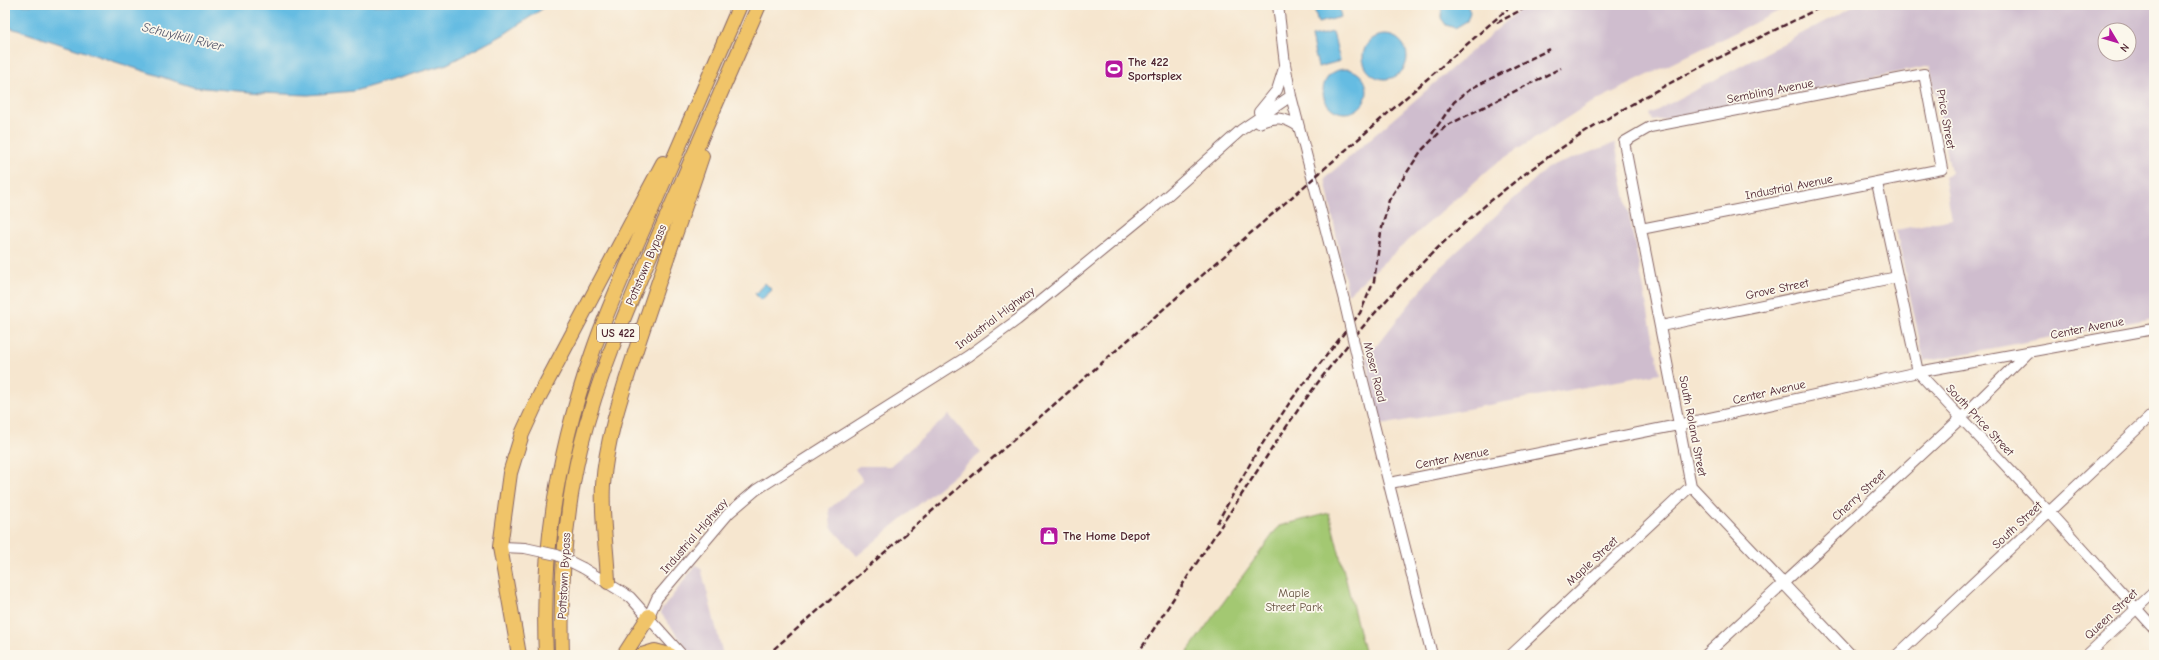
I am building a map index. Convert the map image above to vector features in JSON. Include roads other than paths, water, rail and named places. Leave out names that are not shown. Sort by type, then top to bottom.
[{"type":"highway","name":"Pottstown Bypass","points":[[546,655],[546,582],[549,540],[560,463],[569,425],[592,352],[609,309],[740,5]]},
{"type":"highway","name":"Pottstown Bypass","points":[[562,655],[562,583],[568,514],[580,450],[594,400],[641,276],[758,5]]},
{"type":"highway","points":[[608,582],[602,502],[603,485],[618,408],[712,125],[748,30]]},
{"type":"highway","points":[[519,655],[500,546],[510,473],[522,434],[540,395],[660,168],[697,104]]},
{"type":"highway","points":[[624,655],[649,616]]},
{"type":"highway","points":[[642,655],[655,651],[670,655]]},
{"type":"street","points":[[1278,5],[1284,64],[1291,96]]},
{"type":"street","points":[[1241,130],[1268,104],[1283,75],[1284,64]]},
{"type":"street","name":"Sembling Avenue","points":[[1624,142],[1650,127],[1924,74]]},
{"type":"street","name":"Price Street","points":[[1924,74],[1942,169]]},
{"type":"street","name":"Moser Road","points":[[1291,96],[1344,300],[1432,655]]},
{"type":"street","name":"Industrial Highway","points":[[649,616],[657,598],[729,513],[752,492],[968,356],[1017,320],[1148,213],[1241,130],[1291,96]]},
{"type":"street","points":[[1241,130],[1270,118],[1279,117],[1299,127]]},
{"type":"street","name":"South Roland Street","points":[[1624,142],[1691,486],[1784,582],[1851,655]]},
{"type":"street","name":"Industrial Avenue","points":[[1641,229],[1942,169]]},
{"type":"street","points":[[1877,183],[1918,372]]},
{"type":"street","name":"Grove Street","points":[[1661,326],[1897,277]]},
{"type":"street","name":"Center Avenue","points":[[1390,483],[1678,425],[1918,372],[2154,329]]},
{"type":"street","name":"Cherry Street","points":[[1706,655],[1961,418],[2028,352]]},
{"type":"street","name":"South Price Street","points":[[1918,372],[2050,513],[2135,609],[2154,628]]},
{"type":"street","name":"South Street","points":[[1897,655],[2050,513],[2154,413]]},
{"type":"street","name":"Maple Street","points":[[1514,654],[1691,486]]},
{"type":"street","points":[[500,546],[524,548],[558,554],[608,582],[630,596],[682,655]]},
{"type":"street","name":"Queen Street","points":[[2087,655],[2154,592]]},
{"type":"water","name":"Schuylkill River","points":[[5,5],[548,5],[503,35],[447,64],[354,91],[308,95],[193,87],[5,26]]},
{"type":"water","points":[[1323,5],[1338,5],[1341,17],[1318,23],[1314,7]]},
{"type":"water","points":[[1443,5],[1467,5],[1470,12],[1467,21],[1455,28],[1446,25],[1441,18]]},
{"type":"water","points":[[1333,32],[1340,61],[1318,67],[1311,37]]},
{"type":"water","points":[[1381,35],[1389,35],[1401,41],[1407,53],[1407,61],[1401,73],[1389,79],[1381,79],[1369,73],[1363,61],[1363,53],[1369,41]]},
{"type":"water","points":[[1341,69],[1349,69],[1361,75],[1367,87],[1367,95],[1361,107],[1349,113],[1341,113],[1329,107],[1323,95],[1323,87],[1329,75]]},
{"type":"water","points":[[765,283],[772,290],[761,300],[755,294]]},
{"type":"railway","points":[[767,655],[1512,5]]},
{"type":"railway","points":[[1497,23],[1530,5]]},
{"type":"railway","points":[[1137,655],[1279,438],[1313,389],[1386,300],[1440,246],[1497,196],[1557,151],[1589,130],[1655,91],[1825,5]]},
{"type":"railway","points":[[1432,134],[1454,102],[1472,88],[1550,49]]},
{"type":"railway","points":[[1217,523],[1255,455],[1292,399],[1360,313],[1374,281],[1381,232],[1389,200],[1421,151],[1446,126],[1561,68]]},
{"type":"place","name":"The 422 Sportsplex","points":[[1114,69]]},
{"type":"place","name":"The Home Depot","points":[[1049,536]]},
{"type":"park label","name":"Maple Street Park","points":[[1294,600]]}]
